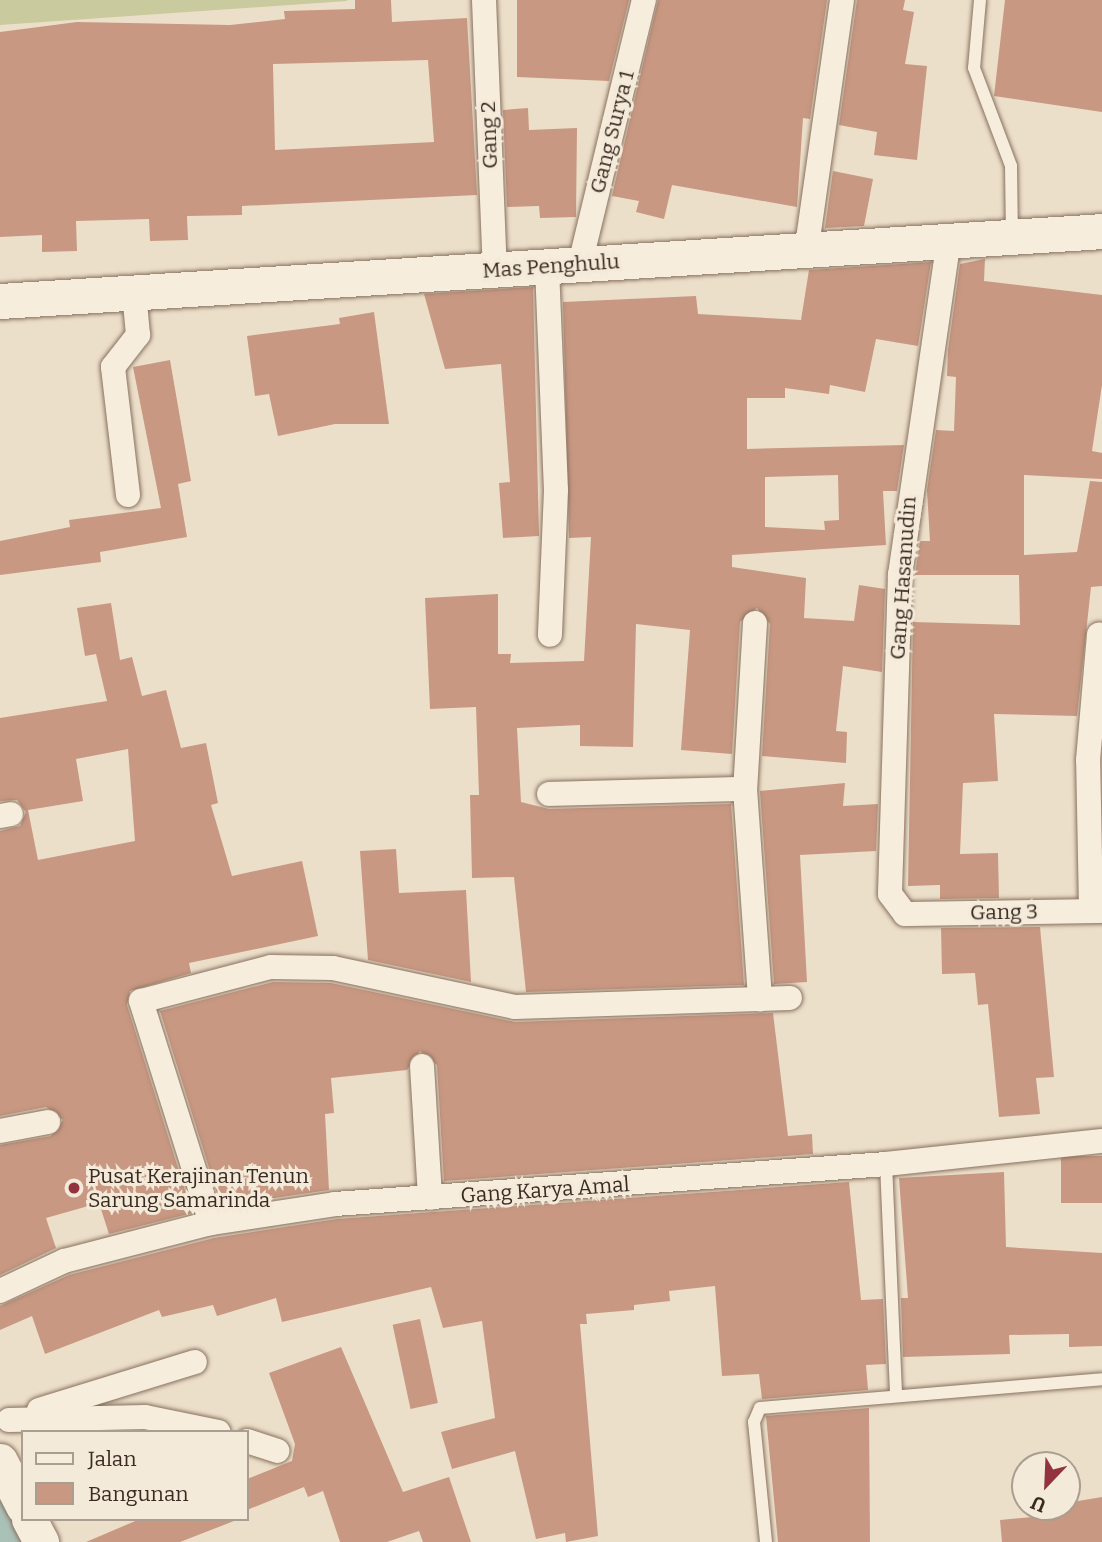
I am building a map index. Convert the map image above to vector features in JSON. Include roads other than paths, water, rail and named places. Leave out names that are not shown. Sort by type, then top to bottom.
[{"type":"street","name":"Gang 2","points":[[484,0],[495,270]]},
{"type":"street","name":"Gang Surya 1","points":[[550,635],[563,265],[645,0]]},
{"type":"street","points":[[807,246],[842,0]]},
{"type":"street","name":"Mas Penghulu","points":[[0,301],[136,309],[495,270],[807,246],[1102,231]]},
{"type":"street","name":"Gang Hasanudin","points":[[905,914],[890,894],[887,844],[900,574],[949,239]]},
{"type":"street","points":[[128,495],[113,367],[115,357],[135,345],[136,309]]},
{"type":"street","points":[[755,623],[745,789],[760,999]]},
{"type":"street","points":[[1097,910],[1088,761],[1098,634]]},
{"type":"street","points":[[549,794],[745,789]]},
{"type":"street","name":"Gang 3","points":[[905,914],[1097,910]]},
{"type":"street","points":[[211,1223],[141,1001],[271,967],[333,968],[515,1007],[790,998]]},
{"type":"street","points":[[422,1066],[430,1198]]},
{"type":"street","points":[[0,1131],[48,1122]]},
{"type":"street","name":"Gang Karya Amal","points":[[0,1291],[64,1261],[211,1223],[335,1204],[886,1164],[1102,1141]]},
{"type":"street","points":[[5,1422],[195,1362]]},
{"type":"street","points":[[5,1422],[145,1417],[208,1430]]},
{"type":"street","points":[[248,1441],[277,1451]]},
{"type":"street","points":[[0,1461],[21,1502]]},
{"type":"street","points":[[31,1521],[41,1542]]},
{"type":"lane","points":[[980,0],[974,68],[1011,166],[1012,236]]},
{"type":"lane","points":[[886,1164],[896,1396]]},
{"type":"lane","points":[[765,1542],[754,1422],[760,1408],[1102,1379]]},
{"type":"place","name":"Pusat Kerajinan Tenun Sarung Samarinda","points":[[74,1188]]}]
